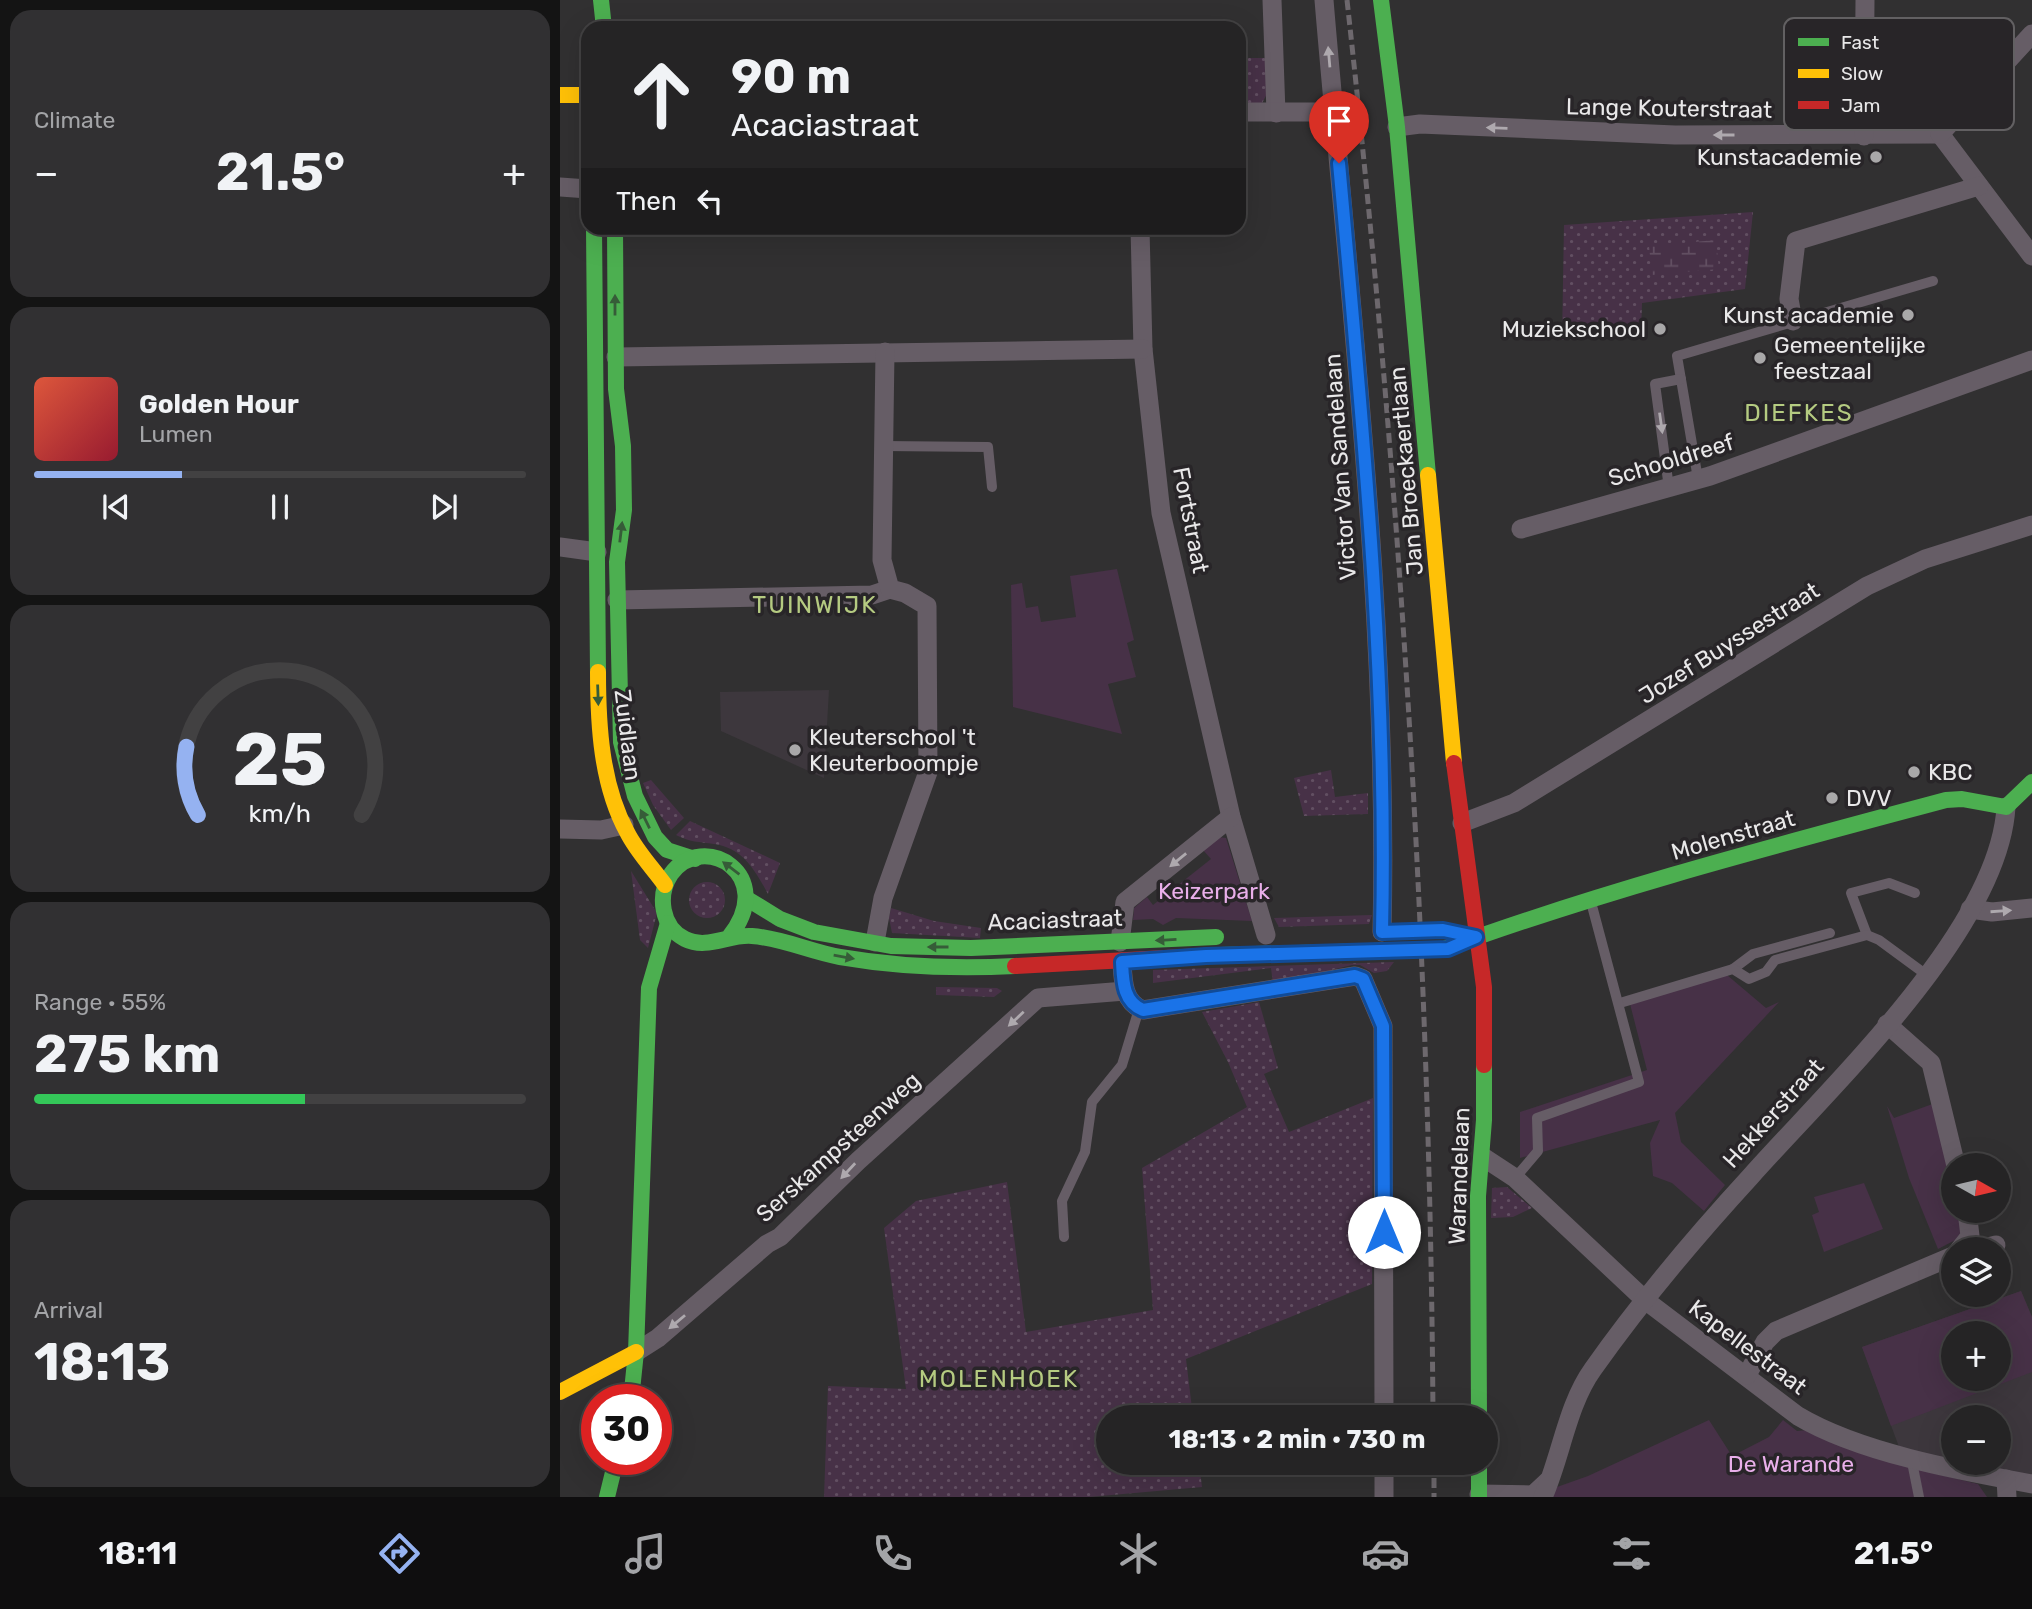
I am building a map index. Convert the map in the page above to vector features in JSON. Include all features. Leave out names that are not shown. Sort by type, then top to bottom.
[{"type":"main road","points":[[591,0],[591,21]]},
{"type":"main road","points":[[601,0],[603,21]]},
{"type":"main road","points":[[613,0],[613,21]]},
{"type":"main road","name":"Jan Broeckaertlaan","points":[[1381,0],[1396,127],[1457,800],[1476,937]]},
{"type":"main road","points":[[560,95],[581,95]]},
{"type":"main road","name":"Zuidlaan","points":[[593,235],[599,710],[602,747],[612,793],[624,825],[638,851],[665,885]]},
{"type":"main road","name":"Zuidlaan","points":[[615,235],[615,357],[623,475],[617,600],[618,717],[628,774],[654,837],[667,850],[695,859]]},
{"type":"main road","name":"Zuidlaan","points":[[595,407],[601,424],[602,473],[610,479],[623,475]]},
{"type":"main road","points":[[2006,807],[2032,782]]},
{"type":"main road","name":"Molenstraat","points":[[1476,937],[1743,853],[1946,800],[1962,799],[2006,807]]},
{"type":"main road","points":[[650,1015],[668,967],[690,941],[668,923],[662,906],[665,885],[675,870],[695,859],[714,858],[728,863],[743,879],[749,900],[747,915],[729,937]]},
{"type":"main road","name":"Acaciastraat","points":[[749,900],[767,914],[791,925],[828,935],[922,947],[982,948],[1239,936],[1270,941],[1409,950],[1444,949],[1476,937]]},
{"type":"main road","points":[[633,1384],[650,1015],[648,985],[653,959],[668,923]]},
{"type":"main road","points":[[1375,932],[1443,930],[1476,937]]},
{"type":"main road","name":"Acaciastraat","points":[[690,941],[707,944],[729,937],[758,936],[815,952],[890,964],[1039,965],[1122,962],[1270,941]]},
{"type":"main road","name":"Warandelaan","points":[[1476,937],[1484,988],[1483,1157],[1478,1196],[1479,1405]]},
{"type":"main road","points":[[560,1392],[636,1352]]},
{"type":"main road","points":[[607,1497],[612,1475]]},
{"type":"main road","points":[[1479,1475],[1479,1496]]},
{"type":"street","points":[[1272,0],[1276,113]]},
{"type":"street","name":"Victor Van Sandelaan","points":[[1324,0],[1370,505],[1378,706],[1375,932]]},
{"type":"street","points":[[1865,0],[1865,18]]},
{"type":"street","points":[[2014,54],[2032,34]]},
{"type":"street","points":[[1246,112],[1334,112]]},
{"type":"street","name":"Lange Kouterstraat","points":[[1396,127],[1420,124],[1675,135],[1940,134]]},
{"type":"street","points":[[1864,130],[1864,136]]},
{"type":"street","points":[[1944,130],[1940,134],[2032,256]]},
{"type":"street","points":[[1793,321],[1789,299],[1796,241],[1979,186]]},
{"type":"street","points":[[560,187],[581,188]]},
{"type":"street","name":"Fortstraat","points":[[1140,235],[1143,349],[1161,513],[1231,817],[1270,941]]},
{"type":"street","points":[[615,357],[1143,349]]},
{"type":"street","points":[[886,352],[882,559],[890,589]]},
{"type":"street","name":"Schooldreef","points":[[1521,529],[1698,480],[2032,360]]},
{"type":"street","name":"Jozef Buyssestraat","points":[[1462,824],[1514,803],[1867,586],[1925,559],[2032,526]]},
{"type":"street","points":[[560,547],[597,552]]},
{"type":"street","points":[[617,600],[872,595],[890,589],[905,593],[927,606],[928,772],[883,898],[875,942]]},
{"type":"street","name":"Hekkerstraat","points":[[1479,1496],[1533,1495],[1546,1488],[1590,1372],[1721,1208],[1929,976],[1970,909],[1998,856],[2005,831],[2006,807]]},
{"type":"street","points":[[1120,942],[1125,902],[1231,817]]},
{"type":"street","points":[[560,829],[601,830],[624,825]]},
{"type":"street","points":[[1970,909],[1992,912],[2032,908]]},
{"type":"street","name":"Acaciastraat","points":[[1122,962],[1125,991]]},
{"type":"street","points":[[1039,965],[1038,998],[1125,991],[1139,1009],[1217,1000],[1355,976],[1363,979],[1383,1026],[1384,1405]]},
{"type":"street","name":"Serskampsteenweg","points":[[636,1352],[652,1343],[767,1244],[780,1237],[858,1161],[1038,998]]},
{"type":"street","points":[[1887,1024],[1931,1063],[1953,1153]]},
{"type":"street","name":"Kapellestraat","points":[[1483,1157],[1515,1178],[1645,1300],[1798,1416],[1824,1432],[2007,1488],[2032,1484]]},
{"type":"street","points":[[1747,1375],[1765,1342],[1776,1331],[1941,1260]]},
{"type":"street","points":[[1384,1475],[1384,1497]]},
{"type":"lane","points":[[1698,480],[1677,356],[1933,281]]},
{"type":"lane","points":[[1670,488],[1655,384],[1681,379]]},
{"type":"lane","points":[[883,446],[988,447],[992,487]]},
{"type":"lane","points":[[1867,935],[1851,893],[1889,883],[1915,893]]},
{"type":"lane","points":[[1515,1178],[1538,1151],[1537,1118],[1639,1083],[1620,1003],[1591,902]]},
{"type":"lane","points":[[1620,1003],[1732,969],[1753,954],[1830,933]]},
{"type":"lane","points":[[1732,969],[1749,979],[1766,972],[1775,960],[1867,935],[1879,940],[1929,976]]},
{"type":"lane","points":[[1064,1237],[1062,1201],[1085,1152],[1092,1102],[1120,1068],[1139,1009]]},
{"type":"lane","points":[[1911,1457],[1919,1497]]},
{"type":"shaded area","name":"Kleuterschool 't Kleuterboompje","points":[[829,690],[824,778],[721,731],[720,692]]},
{"type":"shaded area","points":[[2021,1291],[2032,1317],[2032,1484],[1992,1475],[2011,1475],[2011,1405],[1941,1405],[1941,1464],[1902,1455],[1862,1347],[1976,1307],[2011,1307],[2011,1295]]},
{"type":"green space","points":[[1246,58],[1270,58],[1269,90],[1260,107],[1246,108]]},
{"type":"green space","points":[[1753,212],[1745,289],[1642,303],[1641,333],[1562,340],[1564,225]]},
{"type":"green space","points":[[1716,240],[1719,269],[1652,275],[1649,246]]},
{"type":"green space","points":[[1117,569],[1134,640],[1127,643],[1136,677],[1108,684],[1122,734],[1013,707],[1011,585],[1022,583],[1026,608],[1038,606],[1041,622],[1076,617],[1070,576]]},
{"type":"green space","points":[[1331,770],[1335,797],[1368,793],[1368,814],[1304,816],[1294,778]]},
{"type":"green space","points":[[651,780],[684,818],[671,830],[653,805],[643,783]]},
{"type":"green space","points":[[690,821],[780,863],[768,894],[753,869],[733,850],[676,835]]},
{"type":"green space","name":"Keizerpark","points":[[1218,837],[1226,838],[1252,921],[1176,918],[1163,925],[1153,919],[1133,920],[1134,908],[1147,897],[1153,905],[1211,859],[1203,850]]},
{"type":"green space","points":[[631,871],[657,913],[648,948],[640,940]]},
{"type":"green space","points":[[707,882],[720,887],[725,900],[720,913],[707,918],[694,913],[689,900],[694,887]]},
{"type":"green space","points":[[891,908],[934,921],[981,928],[980,938],[892,933],[889,918]]},
{"type":"green space","points":[[1372,915],[1369,924],[1279,927],[1274,918]]},
{"type":"green space","points":[[1394,962],[1387,971],[1374,973],[1360,965],[1352,965],[1273,984],[1271,968],[1153,983],[1153,970]]},
{"type":"green space","points":[[1727,975],[1766,1008],[1779,1002],[1675,1113],[1681,1142],[1725,1185],[1704,1211],[1672,1183],[1653,1176],[1650,1143],[1660,1120],[1520,1158],[1520,1112],[1647,1070],[1630,1004]]},
{"type":"green space","points":[[936,987],[997,988],[1002,991],[994,997],[936,995]]},
{"type":"green space","points":[[1259,1002],[1278,1068],[1264,1074],[1289,1132],[1373,1098],[1372,1284],[1186,1359],[1192,1405],[1096,1405],[1096,1475],[1200,1475],[1202,1487],[1089,1497],[824,1497],[828,1386],[906,1389],[884,1228],[916,1201],[1007,1182],[1026,1332],[1153,1310],[1142,1168],[1247,1107],[1202,1012]]},
{"type":"green space","points":[[1938,1102],[1949,1153],[1941,1153],[1941,1223],[1965,1223],[1967,1234],[1961,1237],[1941,1237],[1941,1247],[1938,1249],[1909,1178],[1887,1106],[1894,1118]]},
{"type":"green space","points":[[1864,1183],[1883,1229],[1824,1252],[1812,1215],[1819,1212],[1814,1197]]},
{"type":"green space","points":[[1507,1187],[1532,1208],[1513,1217],[1491,1218],[1492,1188]]},
{"type":"green space","points":[[2021,1291],[2032,1317],[2032,1372],[2011,1380],[2011,1321],[1941,1321],[1941,1391],[1982,1391],[1891,1426],[1862,1347],[1976,1307],[2011,1307],[2011,1295]]},
{"type":"green space","name":"De Warande","points":[[1709,1420],[1732,1456],[1769,1437],[1783,1420],[1797,1431],[1808,1430],[1921,1470],[1978,1484],[1987,1497],[1552,1497],[1557,1487],[1588,1476]]},
{"type":"railway","points":[[1347,0],[1382,353],[1408,708],[1426,1062],[1433,1405]]},
{"type":"railway","points":[[1434,1475],[1434,1497]]},
{"type":"traffic: fast","points":[[601,0],[603,21]]},
{"type":"traffic: fast","points":[[1381,0],[1397,127],[1428,475]]},
{"type":"traffic: fast","points":[[594,235],[598,672]]},
{"type":"traffic: fast","points":[[615,235],[616,389],[623,446],[624,510],[617,562],[621,742],[635,796],[655,837],[667,850],[695,859]]},
{"type":"traffic: fast","points":[[1444,949],[1631,887],[1946,800],[1962,799],[2006,807],[2032,782]]},
{"type":"traffic: fast","points":[[729,937],[742,915],[746,895],[741,878],[731,866],[717,858],[701,857],[685,862],[671,874],[663,901],[666,919],[671,927],[677,934],[693,942],[752,936],[774,939],[840,957],[884,963],[949,967],[1015,966]]},
{"type":"traffic: fast","points":[[749,900],[780,919],[814,932],[891,946],[971,948],[1216,937]]},
{"type":"traffic: fast","points":[[633,1384],[649,988],[668,923]]},
{"type":"traffic: fast","points":[[1220,955],[1409,950]]},
{"type":"traffic: fast","points":[[1479,1405],[1478,1196],[1484,1120],[1484,1065]]},
{"type":"traffic: fast","points":[[607,1497],[612,1475]]},
{"type":"traffic: fast","points":[[1479,1475],[1479,1497]]},
{"type":"traffic: slow","points":[[560,95],[581,95]]},
{"type":"traffic: slow","points":[[1428,475],[1454,763]]},
{"type":"traffic: slow","points":[[598,672],[600,733],[606,774],[618,814],[640,853],[665,885]]},
{"type":"traffic: slow","points":[[1408,931],[1443,930]]},
{"type":"traffic: slow","points":[[560,1392],[636,1352]]},
{"type":"traffic: jam","points":[[1454,763],[1484,987],[1484,1065]]},
{"type":"traffic: jam","points":[[1015,966],[1220,955]]},
{"type":"place","name":"Kunstacademie","points":[[1876,157]]},
{"type":"place","name":"Kunst academie","points":[[1908,315]]},
{"type":"place","name":"Muziekschool","points":[[1660,329]]},
{"type":"place","name":"Gemeentelijke feestzaal","points":[[1760,358]]},
{"type":"place","name":"Kleuterschool 't Kleuterboompje","points":[[795,750]]},
{"type":"place","name":"KBC","points":[[1914,772]]},
{"type":"place","name":"DVV","points":[[1832,798]]},
{"type":"district","name":"DIEFKES","points":[[1799,413]]},
{"type":"district","name":"TUINWIJK","points":[[815,605]]},
{"type":"district","name":"MOLENHOEK","points":[[999,1379]]},
{"type":"route","points":[[1339,163],[1370,505],[1378,706],[1382,932],[1443,930],[1476,937],[1448,949],[1321,951],[1122,962],[1122,972],[1125,991],[1131,1003],[1143,1010],[1251,995],[1355,976],[1363,979],[1383,1026],[1384,1232]]}]
